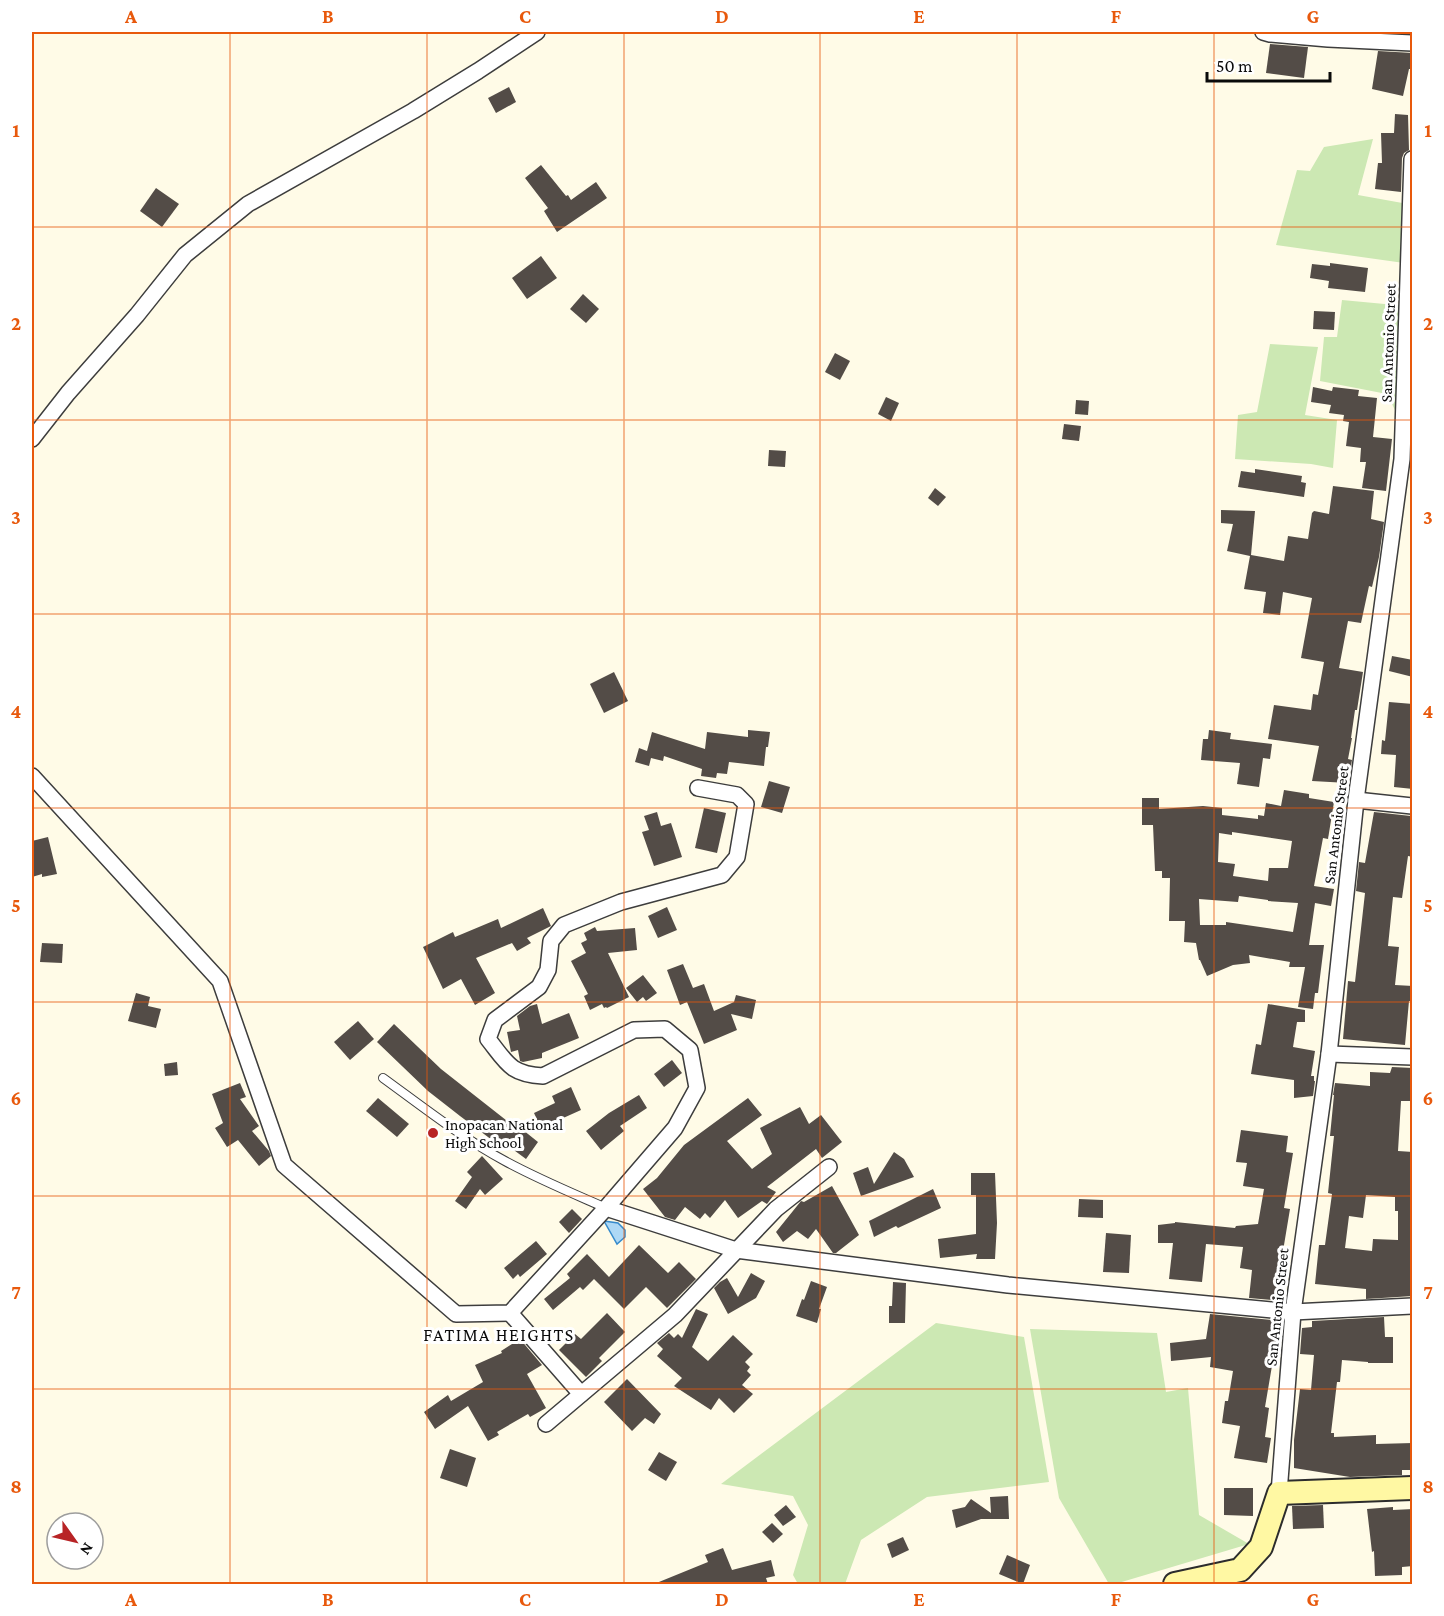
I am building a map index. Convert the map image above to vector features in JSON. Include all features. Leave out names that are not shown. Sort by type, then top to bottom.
[{"type":"street","points":[[32,439],[185,255],[248,204],[413,111],[537,32]]},
{"type":"street","points":[[1263,32],[1413,44]]},
{"type":"street","name":"San Antonio Street","points":[[1279,1493],[1293,1312],[1329,1054],[1356,800],[1407,459],[1413,159]]},
{"type":"street","points":[[32,776],[220,981],[284,1165],[456,1314],[510,1314],[675,1128],[697,1088],[690,1050],[664,1029],[634,1030],[543,1076],[527,1075],[511,1067],[488,1039],[495,1020],[539,987],[548,970],[551,941],[564,925],[621,902],[722,875],[737,857],[746,804],[737,795],[698,788]]},
{"type":"street","points":[[1356,800],[1413,806]]},
{"type":"street","points":[[1329,1054],[1413,1057]]},
{"type":"street","points":[[546,1424],[675,1315],[776,1209],[829,1167]]},
{"type":"street","points":[[606,1208],[736,1250],[1008,1285],[1293,1312],[1413,1306]]},
{"type":"street","points":[[510,1314],[581,1394]]},
{"type":"street","points":[[1175,1584],[1240,1570],[1261,1547],[1279,1493],[1413,1488]]},
{"type":"lane","points":[[383,1078],[444,1123],[504,1161],[606,1208]]},
{"type":"green space","points":[[1373,139],[1358,195],[1408,204],[1404,263],[1276,245],[1297,170],[1310,171],[1324,147]]},
{"type":"green space","points":[[1342,300],[1406,306],[1399,418],[1387,394],[1320,381],[1324,337],[1337,337]]},
{"type":"green space","points":[[1270,344],[1318,347],[1305,415],[1337,420],[1333,468],[1311,464],[1235,459],[1238,415],[1257,412]]},
{"type":"green space","points":[[936,1323],[1024,1337],[1049,1482],[927,1497],[861,1540],[845,1584],[798,1584],[793,1575],[808,1525],[793,1496],[721,1484]]},
{"type":"green space","points":[[1030,1329],[1157,1333],[1166,1392],[1188,1388],[1199,1515],[1249,1544],[1109,1584],[1059,1498]]},
{"type":"water","points":[[604,1221],[618,1223],[625,1230],[625,1237],[617,1244]]},
{"type":"building","points":[[1270,44],[1308,47],[1304,78],[1266,73]]},
{"type":"building","points":[[1378,51],[1413,53],[1413,69],[1409,69],[1403,96],[1372,89]]},
{"type":"building","points":[[509,87],[516,102],[496,113],[488,98]]},
{"type":"building","points":[[1395,114],[1408,115],[1409,150],[1402,158],[1401,192],[1375,189],[1378,163],[1382,163],[1381,133],[1394,133]]},
{"type":"building","points":[[541,165],[571,200],[596,182],[607,198],[557,232],[544,211],[548,208],[525,178]]},
{"type":"building","points":[[156,188],[179,204],[162,227],[140,211]]},
{"type":"building","points":[[541,256],[557,278],[527,299],[512,278]]},
{"type":"building","points":[[1330,263],[1368,268],[1365,292],[1328,288],[1329,281],[1310,278],[1312,264],[1330,266]]},
{"type":"building","points":[[583,294],[599,309],[586,323],[570,309]]},
{"type":"building","points":[[1314,311],[1335,312],[1334,330],[1313,329]]},
{"type":"building","points":[[835,353],[850,361],[840,380],[825,372]]},
{"type":"building","points":[[1313,387],[1332,391],[1333,387],[1359,390],[1358,396],[1377,398],[1373,437],[1392,439],[1386,491],[1362,488],[1366,462],[1360,462],[1361,448],[1346,446],[1349,422],[1343,421],[1344,415],[1329,413],[1331,405],[1311,402]]},
{"type":"building","points":[[886,397],[899,403],[891,421],[878,414]]},
{"type":"building","points":[[1076,400],[1089,401],[1088,415],[1075,414]]},
{"type":"building","points":[[1064,424],[1081,426],[1079,441],[1062,439]]},
{"type":"building","points":[[769,450],[786,451],[785,467],[768,466]]},
{"type":"building","points":[[1255,469],[1302,476],[1301,482],[1306,483],[1304,497],[1238,487],[1241,471],[1255,473]]},
{"type":"building","points":[[1333,486],[1374,491],[1371,519],[1384,522],[1379,557],[1372,587],[1369,586],[1361,623],[1348,621],[1339,668],[1363,672],[1348,759],[1352,760],[1348,783],[1312,781],[1319,746],[1268,739],[1274,705],[1311,710],[1313,694],[1318,695],[1324,662],[1301,658],[1312,598],[1283,592],[1280,615],[1263,613],[1266,592],[1244,589],[1250,556],[1227,551],[1233,524],[1221,523],[1221,510],[1255,511],[1251,555],[1284,561],[1288,536],[1308,539],[1312,513],[1314,511],[1329,514]]},
{"type":"building","points":[[935,488],[946,497],[938,506],[928,498]]},
{"type":"building","points":[[1392,656],[1413,660],[1413,677],[1389,671]]},
{"type":"building","points":[[614,672],[628,701],[604,713],[590,684]]},
{"type":"building","points":[[1389,702],[1413,704],[1413,789],[1394,787],[1396,755],[1381,754],[1382,740],[1385,741]]},
{"type":"building","points":[[748,730],[770,732],[764,766],[729,762],[727,774],[717,773],[716,778],[701,776],[702,769],[664,756],[663,761],[651,758],[649,766],[635,762],[639,748],[647,751],[652,732],[705,749],[707,732],[748,737]]},
{"type":"building","points":[[1209,730],[1231,733],[1230,739],[1272,744],[1270,759],[1263,758],[1259,787],[1237,784],[1240,763],[1201,760],[1203,739],[1208,739]]},
{"type":"building","points":[[769,781],[790,787],[782,813],[761,807]]},
{"type":"building","points":[[1284,790],[1309,794],[1309,798],[1334,802],[1328,839],[1323,838],[1314,886],[1334,889],[1331,906],[1315,903],[1309,945],[1324,945],[1318,993],[1315,993],[1313,1009],[1298,1007],[1305,967],[1289,967],[1290,962],[1249,955],[1250,963],[1233,965],[1207,976],[1199,960],[1196,943],[1184,942],[1185,921],[1169,921],[1170,878],[1162,878],[1162,871],[1155,871],[1153,825],[1142,825],[1142,798],[1159,798],[1159,809],[1203,806],[1222,808],[1222,815],[1258,819],[1258,815],[1264,816],[1266,803],[1281,806]],"holes":[[[1232,832],[1292,841],[1288,868],[1269,868],[1268,881],[1233,876],[1235,864],[1218,862],[1219,833],[1232,835]],[[1239,896],[1298,903],[1293,932],[1226,922],[1226,925],[1200,925],[1199,899],[1238,902]]]},
{"type":"building","points":[[704,808],[726,813],[717,853],[695,848]]},
{"type":"building","points":[[657,812],[661,826],[671,823],[682,857],[654,866],[642,832],[649,830],[644,816]]},
{"type":"building","points":[[1374,812],[1411,816],[1410,821],[1413,821],[1413,857],[1408,856],[1402,898],[1393,897],[1388,946],[1399,947],[1395,985],[1413,986],[1413,1001],[1409,1001],[1405,1045],[1343,1039],[1348,981],[1355,982],[1365,893],[1356,891],[1359,862],[1365,863]]},
{"type":"building","points":[[48,837],[57,874],[32,877],[32,841]]},
{"type":"building","points":[[667,907],[677,930],[658,938],[648,916]]},
{"type":"building","points":[[543,908],[551,926],[527,938],[531,943],[517,951],[512,943],[476,958],[495,993],[475,1005],[461,979],[443,989],[423,947],[453,932],[455,937],[498,919],[501,928]]},
{"type":"building","points":[[595,927],[597,931],[635,928],[637,950],[608,953],[629,997],[607,1008],[604,1008],[602,1004],[590,1010],[584,996],[588,994],[571,961],[586,953],[581,943],[587,940],[584,933]]},
{"type":"building","points":[[42,943],[63,944],[62,963],[40,962]]},
{"type":"building","points":[[683,964],[693,988],[704,984],[714,1011],[734,1002],[736,995],[756,1000],[752,1019],[731,1014],[737,1030],[704,1044],[687,1002],[680,1005],[667,970]]},
{"type":"building","points":[[643,975],[657,993],[646,1001],[643,997],[637,1002],[626,988]]},
{"type":"building","points":[[136,993],[150,997],[148,1006],[161,1009],[156,1028],[128,1021]]},
{"type":"building","points":[[537,1004],[542,1024],[569,1013],[579,1038],[542,1053],[542,1058],[523,1062],[520,1061],[518,1050],[511,1052],[507,1032],[520,1030],[517,1016],[530,1006]]},
{"type":"building","points":[[1268,1004],[1305,1010],[1305,1022],[1297,1022],[1293,1047],[1315,1051],[1311,1076],[1314,1076],[1315,1081],[1313,1096],[1294,1098],[1294,1080],[1251,1074],[1256,1044],[1261,1045]]},
{"type":"building","points":[[358,1021],[374,1039],[350,1060],[334,1042]]},
{"type":"building","points":[[394,1024],[441,1069],[521,1132],[523,1130],[538,1142],[526,1159],[499,1139],[496,1143],[428,1091],[377,1042]]},
{"type":"building","points":[[672,1060],[682,1073],[664,1087],[654,1074]]},
{"type":"building","points":[[177,1062],[178,1075],[165,1076],[164,1064]]},
{"type":"building","points":[[1392,1067],[1413,1068],[1413,1101],[1401,1101],[1398,1151],[1413,1152],[1413,1296],[1366,1299],[1366,1289],[1315,1284],[1319,1245],[1325,1245],[1332,1194],[1328,1193],[1334,1136],[1330,1136],[1333,1095],[1335,1083],[1370,1086],[1370,1072],[1390,1073]],"holes":[[[1366,1195],[1395,1197],[1395,1211],[1398,1211],[1398,1240],[1373,1239],[1372,1251],[1345,1248],[1349,1216],[1363,1218]]]},
{"type":"building","points":[[240,1083],[246,1097],[240,1099],[259,1126],[252,1131],[271,1156],[259,1166],[238,1140],[227,1147],[215,1128],[223,1123],[212,1094]]},
{"type":"building","points":[[571,1087],[581,1110],[541,1128],[534,1113],[555,1103],[552,1096]]},
{"type":"building","points":[[639,1095],[647,1108],[620,1126],[624,1131],[601,1150],[586,1131],[609,1113]]},
{"type":"building","points":[[378,1098],[409,1124],[397,1137],[366,1111]]},
{"type":"building","points":[[748,1098],[762,1115],[727,1141],[752,1169],[772,1154],[760,1128],[800,1107],[809,1124],[821,1115],[842,1142],[822,1158],[816,1149],[767,1187],[776,1192],[767,1204],[762,1201],[738,1218],[725,1200],[710,1218],[705,1213],[700,1219],[685,1207],[675,1220],[665,1217],[643,1189],[657,1178],[684,1145]]},
{"type":"building","points":[[1241,1130],[1288,1136],[1286,1152],[1293,1153],[1284,1208],[1290,1209],[1278,1281],[1284,1282],[1282,1301],[1249,1298],[1252,1270],[1240,1268],[1243,1247],[1206,1244],[1202,1282],[1169,1279],[1173,1243],[1158,1243],[1158,1225],[1175,1222],[1235,1228],[1258,1224],[1264,1189],[1243,1186],[1247,1163],[1236,1162]]},
{"type":"building","points":[[894,1152],[904,1159],[914,1177],[861,1196],[853,1173],[868,1167],[874,1184]]},
{"type":"building","points":[[482,1156],[503,1179],[485,1195],[480,1189],[466,1209],[455,1201],[472,1177],[467,1172]]},
{"type":"building","points":[[971,1173],[995,1173],[997,1223],[995,1259],[976,1259],[977,1254],[940,1258],[938,1239],[976,1234],[976,1195],[971,1195]]},
{"type":"building","points":[[832,1186],[859,1235],[836,1253],[833,1253],[816,1229],[808,1239],[797,1231],[783,1242],[776,1232],[801,1201],[804,1202]]},
{"type":"building","points":[[933,1189],[941,1208],[874,1237],[869,1221]]},
{"type":"building","points":[[1079,1199],[1103,1200],[1103,1218],[1078,1217]]},
{"type":"building","points":[[572,1209],[582,1219],[569,1233],[559,1222]]},
{"type":"building","points":[[1106,1233],[1131,1235],[1129,1273],[1103,1272]]},
{"type":"building","points":[[536,1241],[547,1254],[520,1277],[518,1274],[513,1279],[504,1268]]},
{"type":"building","points":[[639,1245],[668,1273],[679,1262],[696,1279],[667,1308],[646,1287],[624,1309],[594,1279],[583,1290],[580,1287],[553,1310],[544,1299],[570,1278],[567,1274],[587,1254],[609,1277]]},
{"type":"building","points":[[751,1273],[765,1281],[756,1298],[728,1314],[714,1288],[727,1278],[738,1297]]},
{"type":"building","points":[[811,1281],[827,1287],[819,1309],[821,1309],[817,1323],[796,1316]]},
{"type":"building","points":[[893,1282],[906,1283],[905,1323],[889,1323]]},
{"type":"building","points":[[696,1309],[708,1314],[692,1347],[708,1361],[733,1335],[753,1354],[745,1362],[750,1367],[747,1371],[751,1375],[742,1385],[753,1394],[734,1413],[719,1398],[711,1410],[674,1386],[682,1378],[657,1356],[663,1349],[657,1343],[669,1333],[674,1338],[678,1334],[682,1338]]},
{"type":"building","points":[[607,1313],[625,1332],[599,1358],[602,1361],[586,1377],[559,1350],[575,1334],[581,1339]]},
{"type":"building","points":[[1210,1314],[1282,1321],[1280,1352],[1278,1355],[1274,1354],[1265,1407],[1269,1408],[1265,1437],[1271,1438],[1267,1463],[1234,1458],[1240,1426],[1222,1423],[1233,1371],[1210,1367],[1211,1357],[1171,1361],[1170,1343],[1206,1339]]},
{"type":"building","points":[[1384,1317],[1385,1337],[1393,1337],[1393,1363],[1342,1360],[1331,1433],[1334,1433],[1334,1437],[1376,1435],[1376,1444],[1413,1443],[1413,1470],[1402,1470],[1402,1475],[1350,1477],[1294,1468],[1294,1440],[1300,1389],[1311,1390],[1314,1355],[1300,1354],[1302,1328],[1312,1327],[1312,1321]]},
{"type":"building","points":[[520,1339],[542,1365],[527,1374],[546,1408],[530,1417],[528,1414],[497,1432],[499,1435],[488,1441],[468,1406],[435,1429],[424,1412],[448,1395],[451,1401],[483,1382],[475,1365],[502,1353],[501,1351]]},
{"type":"building","points":[[627,1379],[661,1414],[654,1424],[645,1418],[632,1431],[604,1402]]},
{"type":"building","points":[[450,1449],[476,1458],[467,1487],[440,1478]]},
{"type":"building","points":[[659,1452],[677,1462],[666,1481],[648,1470]]},
{"type":"building","points":[[1224,1488],[1253,1488],[1253,1516],[1224,1515]]},
{"type":"building","points":[[1008,1496],[1009,1519],[981,1519],[956,1528],[952,1510],[965,1507],[971,1499],[991,1513],[990,1497]]},
{"type":"building","points":[[786,1505],[796,1517],[783,1526],[774,1515]]},
{"type":"building","points":[[1323,1505],[1324,1528],[1293,1529],[1292,1506]]},
{"type":"building","points":[[1393,1507],[1393,1510],[1413,1509],[1413,1566],[1402,1567],[1402,1575],[1375,1576],[1374,1551],[1372,1552],[1367,1509]]},
{"type":"building","points":[[772,1523],[783,1534],[773,1543],[762,1532]]},
{"type":"building","points":[[903,1537],[909,1550],[892,1558],[887,1544]]},
{"type":"building","points":[[723,1548],[732,1570],[771,1560],[775,1576],[766,1578],[768,1584],[654,1584],[708,1562],[705,1555]]},
{"type":"building","points":[[1007,1555],[1030,1565],[1023,1584],[999,1574]]},
{"type":"place","name":"Inopacan National High School","points":[[433,1133]]},
{"type":"district","name":"FATIMA HEIGHTS","points":[[499,1335]]}]
